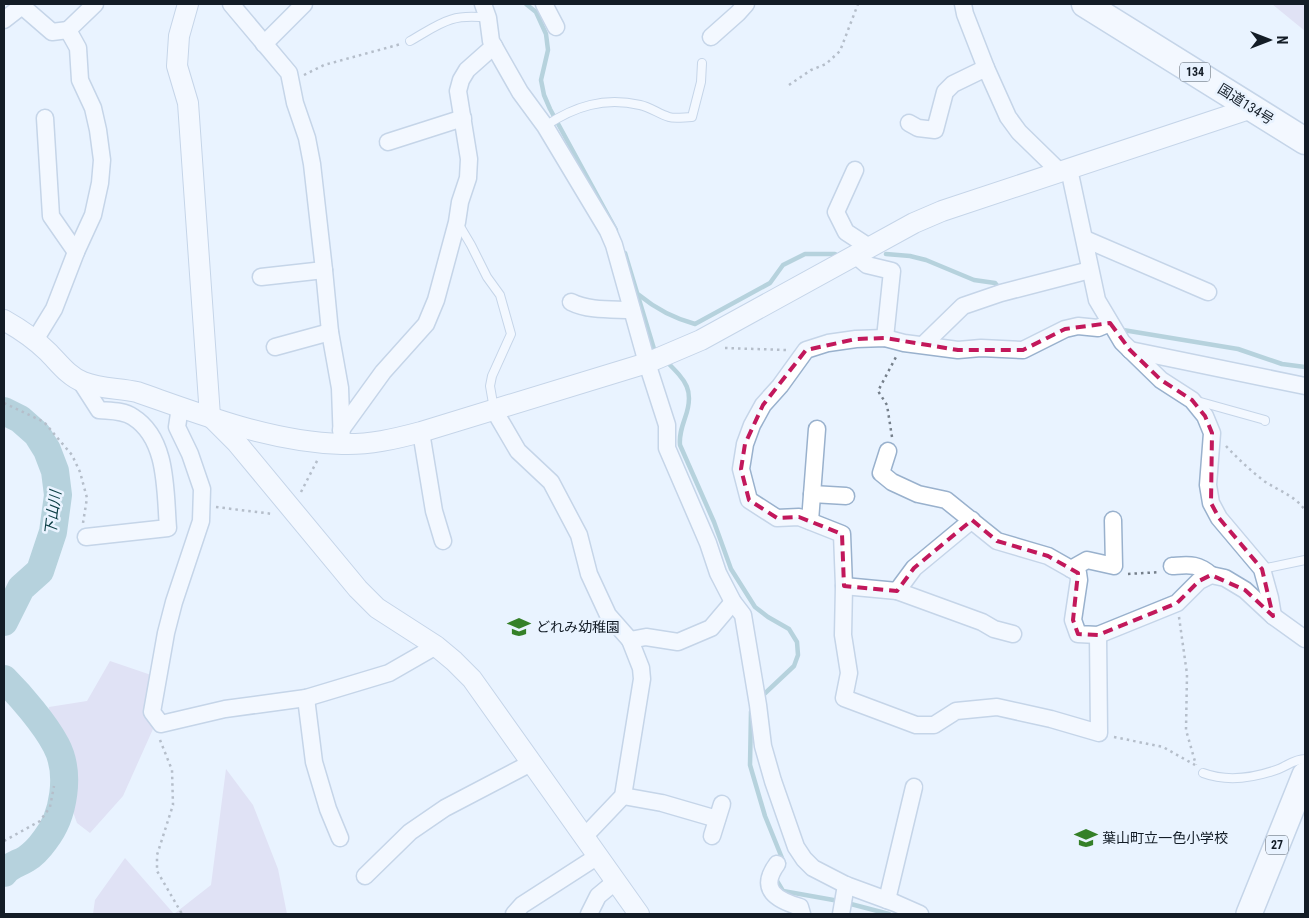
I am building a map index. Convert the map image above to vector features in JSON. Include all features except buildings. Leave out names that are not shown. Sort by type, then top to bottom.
[{"type":"highway","name":"国道134号","points":[[1085,4],[1305,141]]},
{"type":"main road","name":"27","points":[[1249,914],[1305,775]]},
{"type":"street","points":[[4,20],[22,5],[52,32],[68,30],[95,4]]},
{"type":"street","points":[[188,4],[179,36],[177,66],[188,103],[210,416],[237,443],[358,590],[377,608],[436,646],[472,679],[639,914]]},
{"type":"street","points":[[231,4],[289,73],[292,80],[295,103],[312,164],[330,332],[340,388],[337,439]]},
{"type":"street","points":[[264,44],[304,4]]},
{"type":"street","points":[[544,4],[556,27]]},
{"type":"street","points":[[711,37],[746,4]]},
{"type":"street","points":[[963,4],[986,68],[1008,117],[1018,132],[1065,171],[1085,239],[1097,300],[1110,323],[1122,342],[1130,350],[1161,380],[1192,400],[1205,416],[1212,433],[1208,484],[1211,503],[1219,518],[1262,569],[1273,616]]},
{"type":"street","points":[[486,11],[491,41],[520,92],[548,124],[614,245],[632,310],[655,359],[667,425],[667,448],[708,543],[718,573],[743,615],[763,746],[796,847],[804,859],[843,900],[887,900],[920,914]]},
{"type":"street","points":[[35,340],[54,309],[76,252],[93,215],[100,183],[102,160],[93,108],[80,80],[78,48],[68,30]]},
{"type":"street","points":[[337,439],[383,372],[426,324],[436,300],[457,222],[460,202],[468,178],[469,159],[458,91],[461,80],[467,70],[494,46]]},
{"type":"street","points":[[909,122],[918,128],[935,130],[945,92],[953,84],[986,68]]},
{"type":"street","points":[[4,320],[35,340],[66,372],[81,382],[103,388],[124,389],[136,392],[262,433],[308,441],[337,439],[390,440],[494,410],[655,359],[701,340],[914,223],[942,211],[969,200],[1065,171],[1252,108]]},
{"type":"street","points":[[45,118],[51,216],[76,252]]},
{"type":"street","points":[[388,142],[462,118]]},
{"type":"street","points":[[855,170],[836,212],[846,232],[862,251],[867,265],[892,272],[886,338]]},
{"type":"street","points":[[1085,239],[1208,292]]},
{"type":"street","points":[[262,277],[324,270]]},
{"type":"street","points":[[924,344],[963,306],[1001,293],[1090,270]]},
{"type":"street","points":[[571,302],[588,308],[632,310]]},
{"type":"street","points":[[1098,634],[1099,733],[1051,719],[996,707],[956,711],[934,725],[916,725],[844,698],[849,673],[844,635],[842,534],[799,517],[777,518],[749,500],[741,469],[745,444],[752,425],[763,405],[780,386],[806,350],[847,340],[886,338],[904,343],[924,344],[958,350],[981,348],[1023,350],[1065,329],[1078,326],[1098,328],[1110,323]]},
{"type":"street","points":[[275,347],[330,332]]},
{"type":"street","points":[[1130,350],[1305,386]]},
{"type":"street","points":[[81,382],[99,410],[123,412],[133,417],[146,430],[157,447],[163,476],[168,528],[86,537]]},
{"type":"street","points":[[180,406],[177,428],[190,454],[202,489],[201,506],[200,521],[166,633],[152,712],[161,724],[225,709],[306,698],[389,673],[436,646]]},
{"type":"street","points":[[494,410],[518,451],[551,482],[579,534],[588,574],[608,615],[630,640],[641,668],[642,679],[623,796],[584,837]]},
{"type":"street","points":[[810,522],[817,429]]},
{"type":"street","points":[[421,432],[434,511],[443,541]]},
{"type":"street","points":[[888,450],[881,473],[892,482],[918,494],[946,500],[997,540],[1048,556],[1078,573],[1079,580],[1073,620],[1078,634],[1098,634],[1177,603],[1199,581],[1211,575]]},
{"type":"street","points":[[812,494],[846,496]]},
{"type":"street","points":[[897,591],[914,568],[972,520]]},
{"type":"street","points":[[1071,568],[1086,560],[1114,566],[1113,520]]},
{"type":"street","points":[[1167,569],[1192,565],[1202,567],[1211,575],[1225,578],[1245,590],[1273,616],[1305,639]]},
{"type":"street","points":[[844,586],[897,591],[982,622],[994,629],[1013,634]]},
{"type":"street","points":[[630,640],[646,637],[678,642],[712,628],[734,602]]},
{"type":"street","points":[[306,698],[314,762],[328,809],[340,838]]},
{"type":"street","points":[[365,876],[410,832],[445,808],[531,763]]},
{"type":"street","points":[[887,900],[914,787]]},
{"type":"street","points":[[623,796],[720,811],[712,836]]},
{"type":"street","points":[[514,914],[522,905],[598,856]]},
{"type":"street","points":[[777,864],[772,871],[769,882],[772,894],[782,902],[800,907],[802,914]]},
{"type":"street","points":[[589,914],[598,896],[616,881]]},
{"type":"lane","points":[[410,41],[446,20],[471,16],[486,11]]},
{"type":"lane","points":[[548,124],[564,114],[594,103],[611,102],[641,105],[670,118],[692,117],[701,82],[702,63]]},
{"type":"lane","points":[[457,222],[487,277],[500,294],[511,334],[492,376],[490,386],[494,410]]},
{"type":"lane","points":[[1192,400],[1265,421]]},
{"type":"lane","points":[[1262,569],[1305,560]]},
{"type":"lane","points":[[1203,773],[1228,779],[1251,777],[1278,770],[1299,759],[1305,759]]},
{"type":"path","points":[[789,85],[811,70],[826,64],[840,51],[858,4]]},
{"type":"path","points":[[292,80],[324,66],[410,41]]},
{"type":"path","points":[[701,340],[724,348],[806,350]]},
{"type":"path","points":[[888,450],[892,440],[887,405],[878,391],[904,343]]},
{"type":"path","points":[[4,404],[44,422],[72,455],[80,472],[87,498],[83,523],[86,537]]},
{"type":"path","points":[[1212,433],[1240,462],[1265,482],[1298,500],[1305,510]]},
{"type":"path","points":[[201,506],[295,514],[337,439]]},
{"type":"path","points":[[1124,574],[1167,569]]},
{"type":"path","points":[[1177,603],[1187,674],[1186,730],[1196,765]]},
{"type":"path","points":[[161,724],[160,740],[172,770],[173,806],[157,855],[157,871],[182,914]]},
{"type":"path","points":[[1099,733],[1106,736],[1163,746],[1196,765],[1203,773]]},
{"type":"path","points":[[4,842],[40,821],[50,807],[54,786]]},
{"type":"highlighted area","points":[[1110,323],[1130,350],[1161,380],[1192,400],[1205,416],[1212,433],[1211,503],[1219,518],[1262,569],[1273,616],[1245,590],[1211,575],[1199,581],[1177,603],[1098,635],[1078,634],[1073,620],[1078,573],[1048,556],[997,541],[972,520],[914,568],[897,591],[844,586],[842,534],[799,517],[777,518],[749,500],[741,469],[745,444],[763,405],[806,350],[856,339],[885,338],[958,350],[1023,350],[1065,329]]},
{"type":"shaded area","points":[[1272,4],[1305,4],[1305,31]]},
{"type":"shaded area","points":[[110,661],[157,677],[162,706],[123,796],[90,833],[77,823],[49,744],[46,725],[49,707],[87,701]]},
{"type":"shaded area","points":[[226,769],[253,805],[278,869],[287,914],[174,914],[211,885]]},
{"type":"shaded area","points":[[125,858],[174,914],[93,914],[95,900]]},
{"type":"waterway","points":[[526,4],[536,12],[546,34],[548,50],[541,80],[544,95],[616,230]]},
{"type":"waterway","points":[[625,253],[654,349],[657,352]]},
{"type":"waterway","points":[[639,295],[665,312],[695,324],[770,283],[783,265],[805,254],[835,254]]},
{"type":"waterway","points":[[886,254],[910,256],[926,260],[974,280],[995,283],[999,288]]},
{"type":"waterway","points":[[1123,330],[1238,349],[1282,364],[1305,367]]},
{"type":"waterway","points":[[666,361],[679,374],[687,386],[689,400],[681,431],[680,445],[714,522],[731,569],[755,607],[789,629],[797,642],[798,655],[794,666],[760,698]]},
{"type":"waterway","name":"下山川","points":[[4,411],[20,419],[37,434],[47,450],[55,471],[58,495],[53,532],[40,571],[21,588],[4,622]]},
{"type":"waterway","name":"下山川","points":[[4,679],[46,728],[61,756],[64,781],[61,807],[52,830],[34,853],[4,873]]},
{"type":"waterway","points":[[752,707],[750,765],[765,816],[784,863]]},
{"type":"waterway","points":[[777,881],[783,891],[839,901]]},
{"type":"waterway","points":[[847,903],[889,914]]},
{"type":"place","name":"どれみ幼稚園","points":[[519,627]]},
{"type":"place","name":"葉山町立一色小学校","points":[[1086,838]]}]
